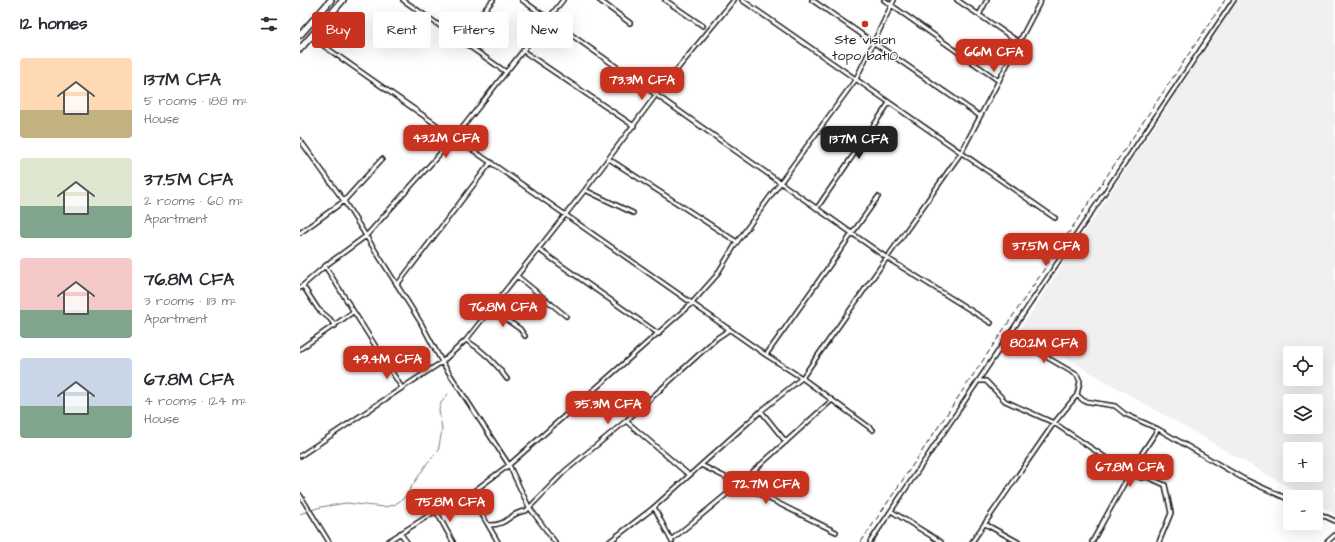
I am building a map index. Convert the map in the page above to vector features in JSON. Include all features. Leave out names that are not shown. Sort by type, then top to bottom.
[{"type":"main road","points":[[300,35],[331,0]]},
{"type":"main road","points":[[334,12],[344,0]]},
{"type":"main road","points":[[300,49],[312,37]]},
{"type":"street","points":[[403,0],[439,25]]},
{"type":"street","points":[[483,12],[493,0]]},
{"type":"street","points":[[522,0],[539,12]]},
{"type":"street","points":[[553,12],[563,0]]},
{"type":"street","points":[[599,0],[630,23]]},
{"type":"street","points":[[665,0],[704,26]]},
{"type":"street","points":[[300,456],[442,362],[466,340],[566,215],[656,95],[734,0]]},
{"type":"street","points":[[742,0],[1055,218]]},
{"type":"street","points":[[812,0],[980,116]]},
{"type":"street","points":[[884,0],[999,81]]},
{"type":"street","points":[[387,542],[436,511],[470,494],[509,465],[659,334],[692,303],[716,276],[737,242],[782,183],[856,79],[894,0]]},
{"type":"street","points":[[957,0],[1019,42]]},
{"type":"street","points":[[980,15],[987,0]]},
{"type":"street","points":[[609,542],[654,507],[761,411],[802,378],[961,153],[1041,0]]},
{"type":"street","points":[[870,542],[1234,0]]},
{"type":"street","points":[[573,36],[887,258],[991,323]]},
{"type":"street","points":[[328,48],[729,330],[802,378],[831,401],[873,430]]},
{"type":"street","points":[[473,48],[506,72]]},
{"type":"street","points":[[335,326],[330,319],[318,309],[301,287],[325,266],[366,236],[455,138],[525,48]]},
{"type":"street","points":[[523,51],[634,126]]},
{"type":"street","points":[[817,208],[889,103]]},
{"type":"street","points":[[300,140],[344,201],[397,285],[442,362],[509,465],[529,507],[555,542]]},
{"type":"street","points":[[300,233],[344,201],[382,159]]},
{"type":"street","points":[[609,159],[737,242]]},
{"type":"street","points":[[397,285],[491,162]]},
{"type":"street","points":[[585,190],[632,213]]},
{"type":"street","points":[[766,355],[878,197]]},
{"type":"street","points":[[538,249],[659,334]]},
{"type":"street","points":[[325,266],[402,388]]},
{"type":"street","points":[[517,276],[566,316]]},
{"type":"street","points":[[491,309],[520,329],[525,336]]},
{"type":"street","points":[[300,349],[353,312]]},
{"type":"street","points":[[488,526],[503,524],[521,511],[526,511],[565,470],[626,421],[717,338],[729,330]]},
{"type":"street","points":[[972,542],[1054,423],[1077,395],[1080,381],[1077,375],[1009,335]]},
{"type":"street","points":[[466,340],[482,350],[506,379]]},
{"type":"street","points":[[978,381],[986,381],[1005,401],[1054,423],[1130,474],[1141,478],[1151,478],[1165,485],[1171,513],[1158,542]]},
{"type":"street","points":[[1077,395],[1084,401],[1115,406],[1125,414],[1158,429],[1244,479],[1283,497]]},
{"type":"street","points":[[654,507],[671,541],[740,484],[831,401]]},
{"type":"street","points":[[761,411],[786,442]]},
{"type":"street","points":[[626,421],[690,475]]},
{"type":"street","points":[[1092,542],[1130,474],[1158,429]]},
{"type":"street","points":[[702,465],[836,532]]},
{"type":"street","points":[[470,494],[498,542]]},
{"type":"street","points":[[300,495],[329,542]]},
{"type":"street","points":[[436,511],[453,542]]},
{"type":"street","points":[[891,511],[940,542]]},
{"type":"street","points":[[1323,515],[1335,521]]},
{"type":"street","points":[[985,524],[1018,542]]},
{"type":"street","points":[[400,533],[407,542]]},
{"type":"street","points":[[1327,542],[1335,535]]},
{"type":"shaded area","points":[[1238,0],[1335,0],[1335,514],[1323,507],[1323,490],[1294,490],[1019,331]]},
{"type":"waterway","points":[[311,510],[346,503],[384,507],[394,505],[404,498],[428,462],[438,452],[442,430],[439,410],[441,403],[448,394]]},
{"type":"waterway","points":[[300,514],[308,511]]},
{"type":"railway","points":[[861,542],[1225,0]]},
{"type":"place","name":"Ste vision topo bat10","points":[[865,24]]}]
